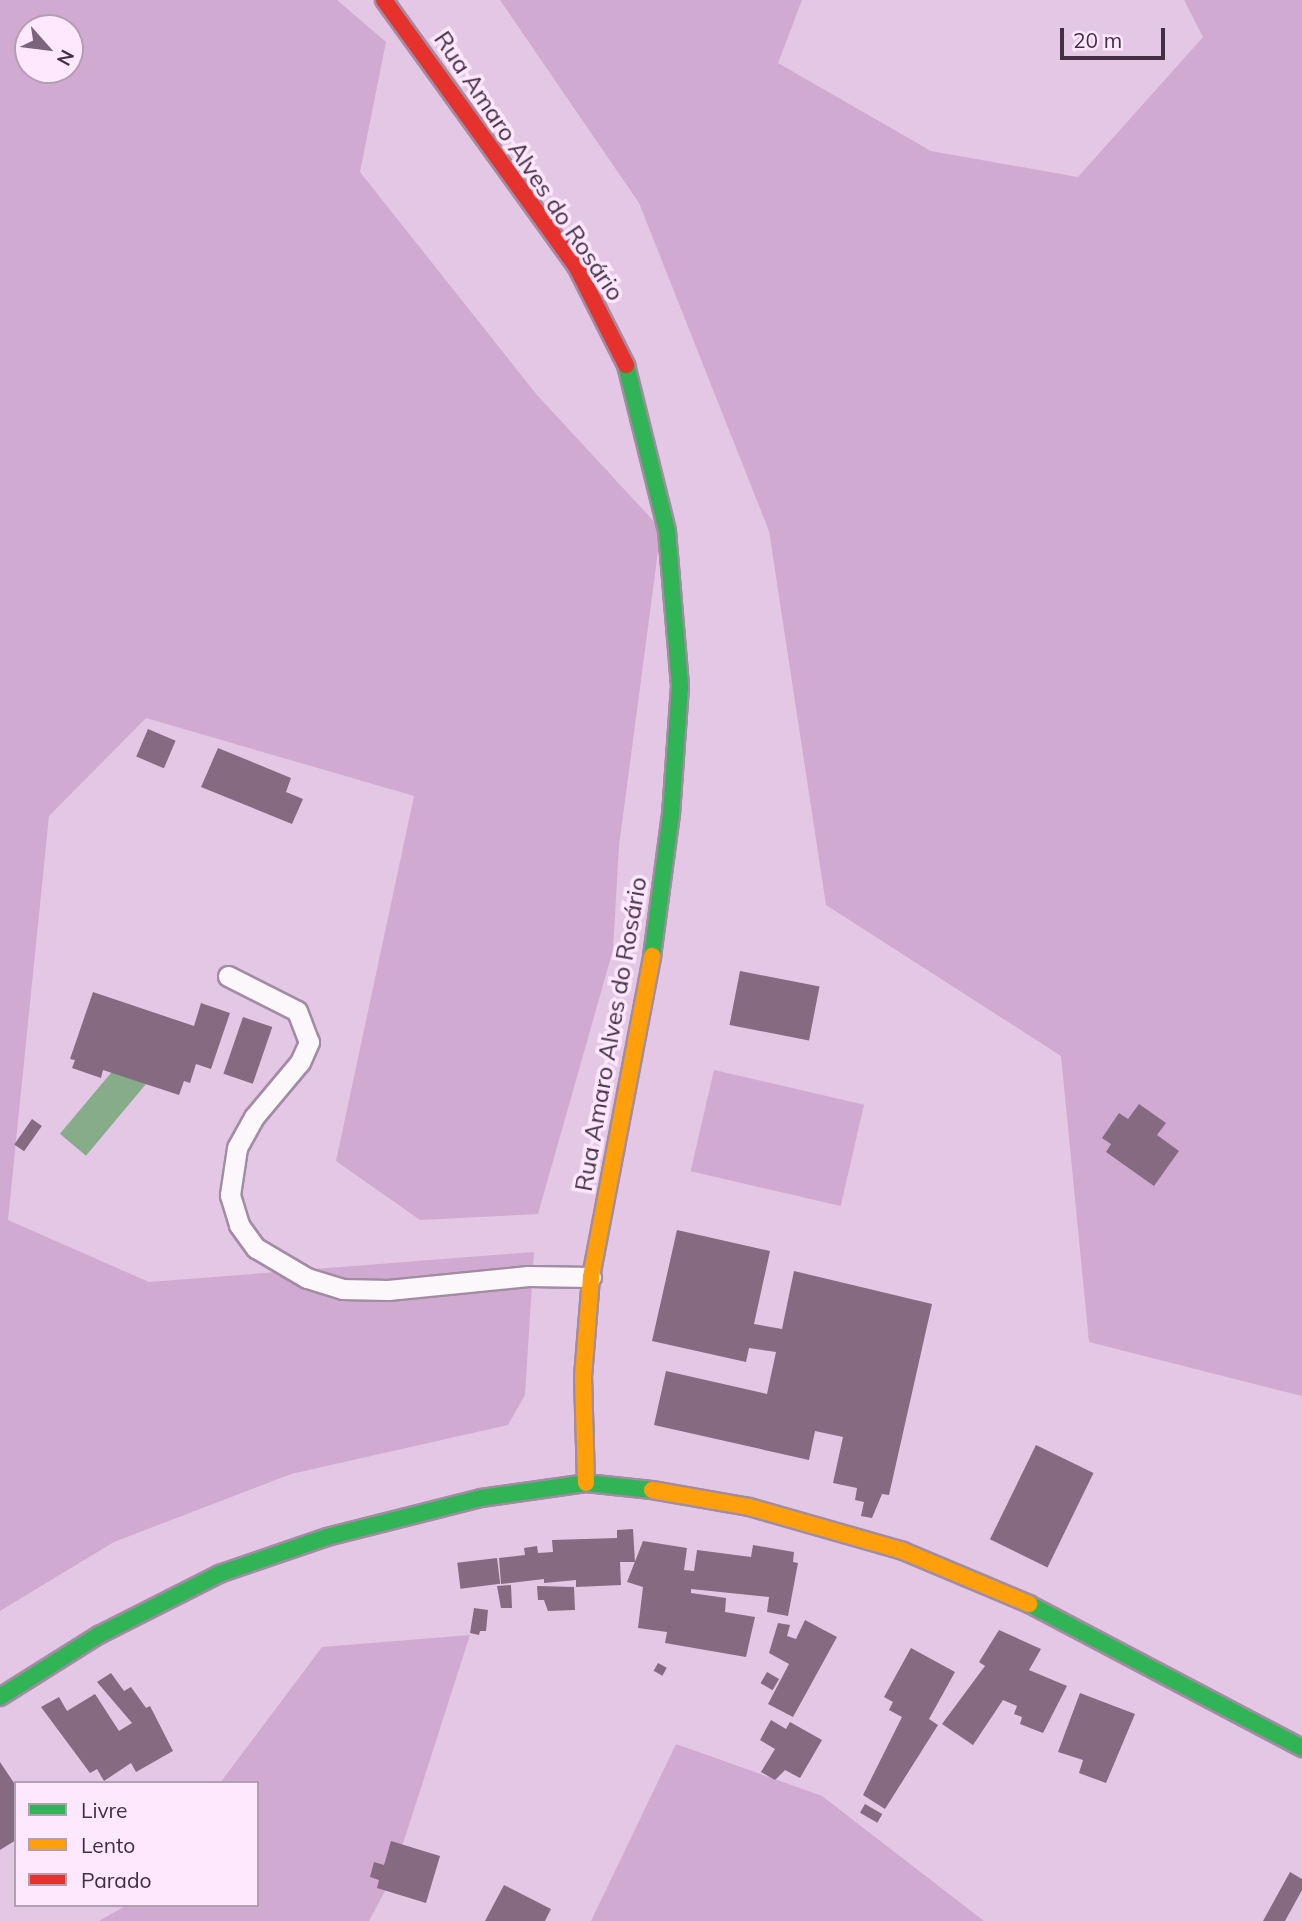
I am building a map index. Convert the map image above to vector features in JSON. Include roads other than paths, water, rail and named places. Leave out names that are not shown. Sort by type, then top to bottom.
[{"type":"street","name":"Rua Amaro Alves do Rosário","points":[[384,0],[576,268],[608,322],[629,371],[667,531],[680,686],[670,814],[655,941],[591,1277],[583,1377],[586,1483]]},
{"type":"street","points":[[0,1698],[99,1635],[219,1574],[327,1537],[481,1498],[586,1483],[667,1491],[749,1507],[903,1550],[1036,1607],[1302,1748]]},
{"type":"lane","points":[[228,976],[282,999],[297,1011],[309,1042],[300,1062],[254,1117],[237,1148],[230,1195],[239,1225],[256,1248],[307,1278],[342,1289],[388,1290],[528,1276],[591,1277]]}]
